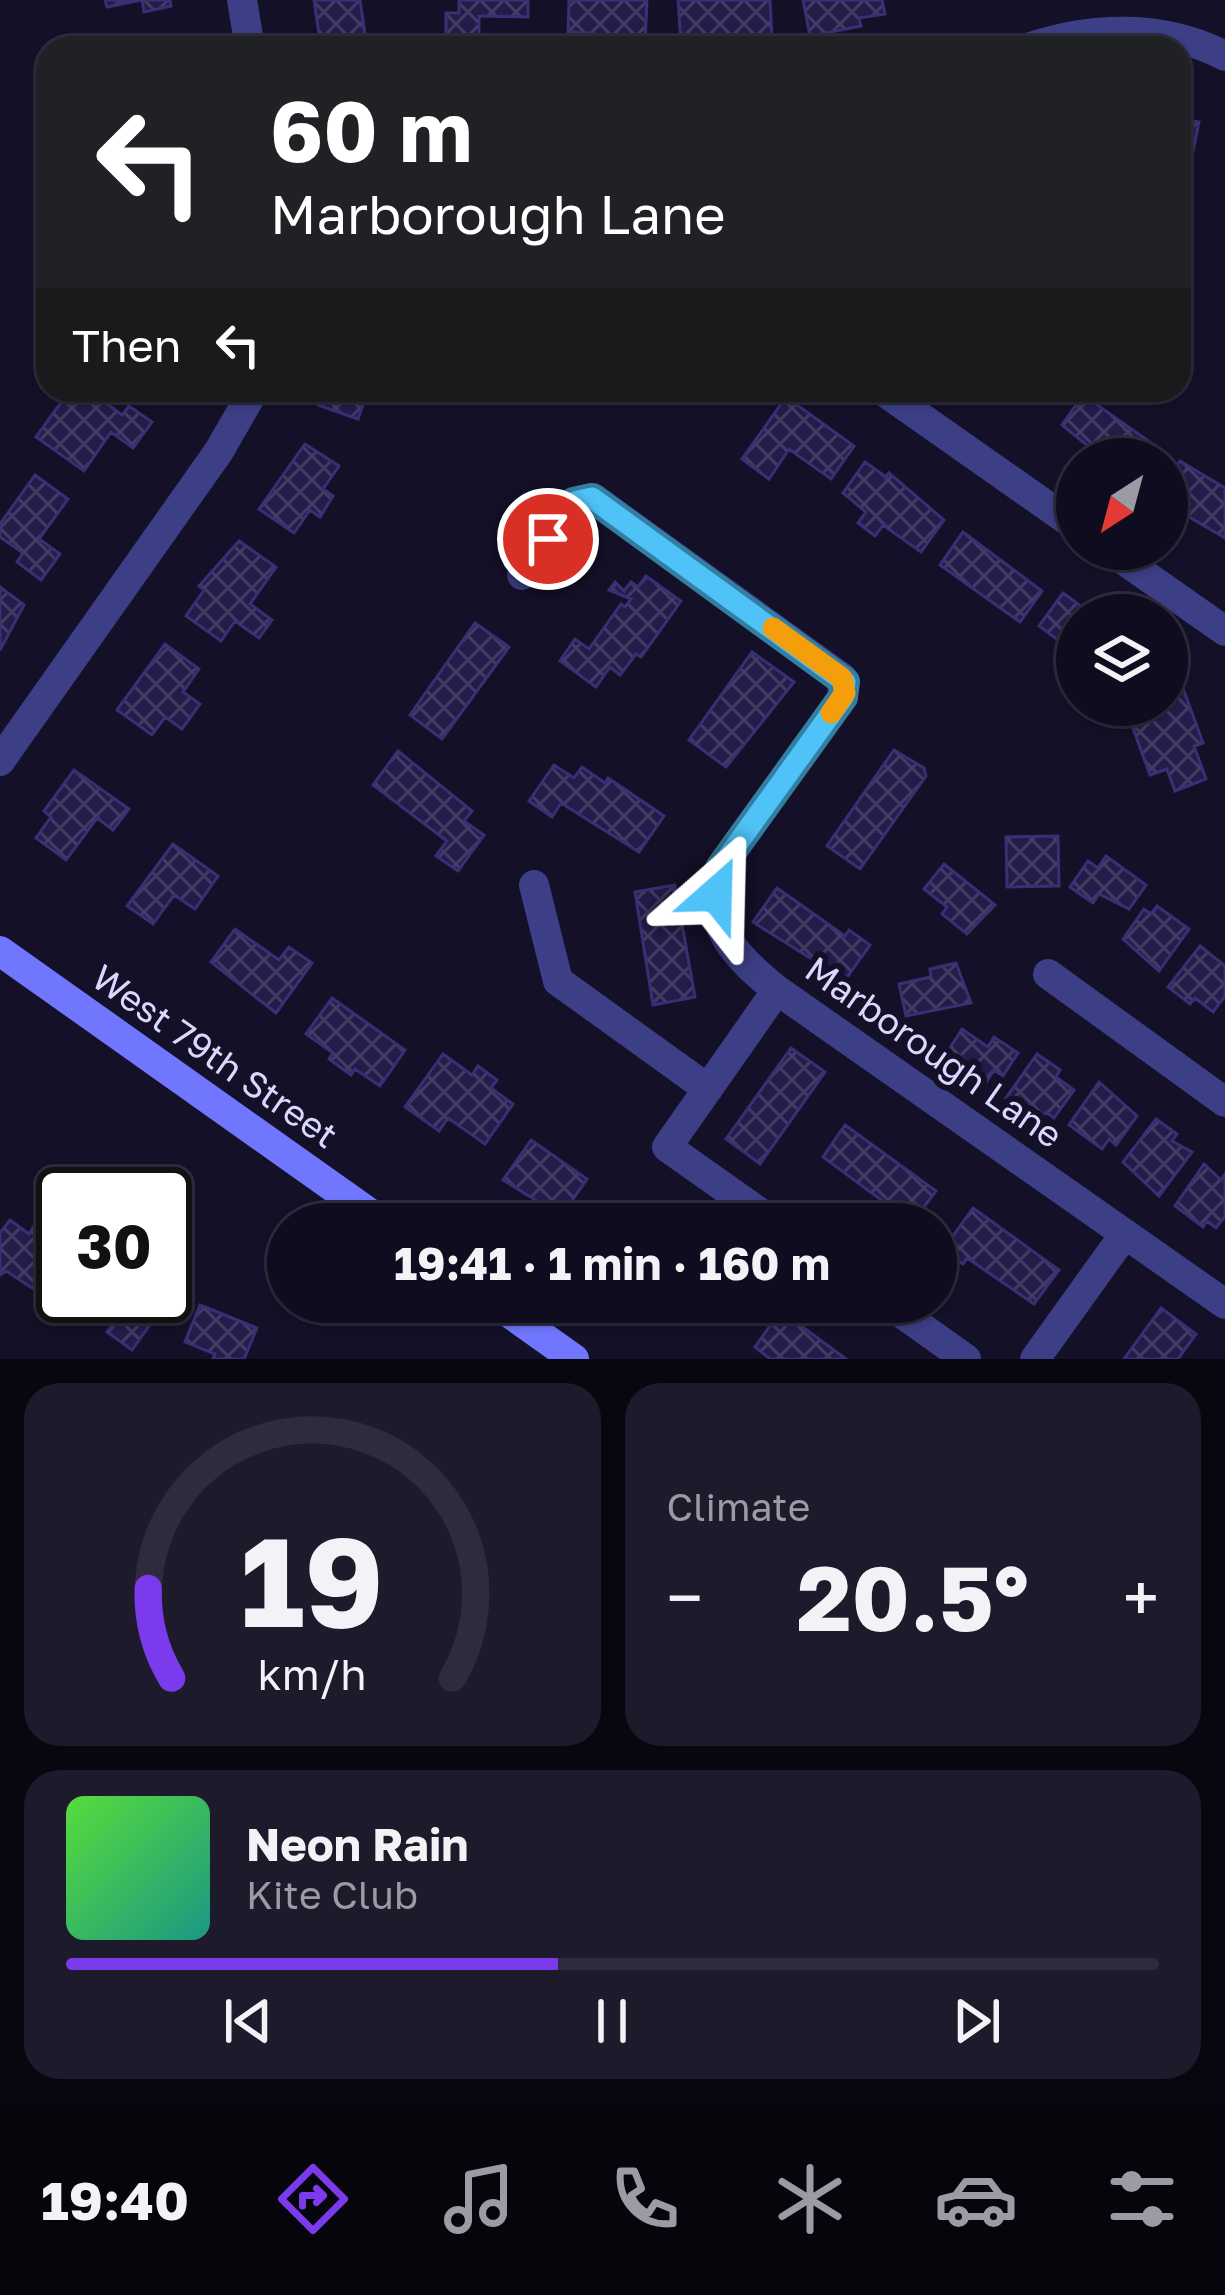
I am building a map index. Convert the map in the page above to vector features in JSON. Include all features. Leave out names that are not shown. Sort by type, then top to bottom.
[{"type":"main road","name":"West 79th Street","points":[[0,951],[355,1203]]},
{"type":"main road","points":[[523,1323],[574,1359]]},
{"type":"street","points":[[242,0],[248,36]]},
{"type":"street","points":[[1070,36],[1141,32],[1155,36]]},
{"type":"street","points":[[1191,46],[1225,56]]},
{"type":"street","points":[[0,761],[226,441],[247,402]]},
{"type":"street","points":[[899,402],[1056,512]]},
{"type":"street","name":"Marborough Lane","points":[[522,575],[574,502],[592,498],[842,678],[843,697],[716,879],[724,941],[734,956],[778,990],[1225,1304]]},
{"type":"street","points":[[1138,570],[1225,631]]},
{"type":"street","points":[[534,885],[558,981],[708,1089]]},
{"type":"street","points":[[1048,974],[1225,1102]]},
{"type":"street","points":[[746,1203],[667,1147],[778,990]]},
{"type":"street","points":[[1035,1359],[1124,1234]]},
{"type":"street","points":[[915,1323],[966,1359]]},
{"type":"building","points":[[105,0],[142,0],[107,7]]},
{"type":"building","points":[[142,0],[170,0],[171,6],[144,12]]},
{"type":"building","points":[[314,0],[360,0],[365,36],[319,36]]},
{"type":"building","points":[[459,0],[528,0],[528,17],[479,16],[479,36],[446,36],[446,13],[459,13]]},
{"type":"building","points":[[569,0],[647,0],[645,36],[568,32]]},
{"type":"building","points":[[678,0],[770,0],[772,36],[680,36]]},
{"type":"building","points":[[803,0],[882,0],[885,14],[859,18],[861,26],[810,36]]},
{"type":"building","points":[[1191,120],[1199,122],[1191,161]]},
{"type":"building","points":[[61,402],[104,402],[122,415],[129,406],[152,422],[133,448],[111,432],[84,471],[36,437]]},
{"type":"building","points":[[319,402],[364,402],[358,419]]},
{"type":"building","points":[[782,402],[793,402],[854,446],[831,479],[789,449],[769,479],[742,459]]},
{"type":"building","points":[[1078,402],[1093,402],[1144,438],[1078,438],[1062,425]]},
{"type":"building","points":[[305,444],[339,466],[323,489],[333,496],[320,517],[310,510],[294,533],[259,509]]},
{"type":"building","points":[[865,462],[886,477],[889,473],[944,520],[921,552],[883,525],[875,536],[858,523],[866,512],[843,493]]},
{"type":"building","points":[[1188,466],[1225,488],[1225,538],[1188,516]]},
{"type":"building","points":[[35,475],[68,499],[39,539],[60,554],[41,580],[17,562],[23,553],[0,537],[0,524]]},
{"type":"building","points":[[963,532],[1042,591],[1020,622],[940,565]]},
{"type":"building","points":[[239,541],[276,567],[250,604],[272,620],[259,638],[235,621],[221,641],[186,616],[204,590],[199,586]]},
{"type":"building","points":[[646,576],[681,601],[641,657],[636,654],[620,675],[610,667],[596,687],[560,661],[575,639],[589,649],[621,604],[625,607],[631,599],[609,590],[615,582],[624,591],[631,582],[638,587]]},
{"type":"building","points":[[0,587],[24,605],[0,650]]},
{"type":"building","points":[[1056,603],[1056,639],[1039,626]]},
{"type":"building","points":[[475,623],[509,647],[442,739],[410,715]]},
{"type":"building","points":[[165,644],[199,669],[183,692],[200,704],[182,729],[165,717],[152,735],[117,710]]},
{"type":"building","points":[[752,652],[794,682],[726,767],[689,740]]},
{"type":"building","points":[[1188,702],[1203,743],[1194,746],[1206,779],[1175,791],[1167,769],[1150,775],[1132,726],[1188,726]]},
{"type":"building","points":[[894,750],[924,768],[926,776],[860,869],[827,846]]},
{"type":"building","points":[[398,751],[472,811],[464,821],[484,835],[458,871],[436,856],[447,841],[373,785]]},
{"type":"building","points":[[554,765],[574,778],[582,767],[605,783],[608,778],[664,816],[639,852],[561,803],[552,817],[529,801]]},
{"type":"building","points":[[74,770],[129,809],[113,830],[97,818],[66,860],[36,838],[51,817],[44,811]]},
{"type":"building","points":[[1058,836],[1059,886],[1007,887],[1006,837]]},
{"type":"building","points":[[173,844],[218,876],[195,909],[174,895],[153,924],[127,906]]},
{"type":"building","points":[[1106,856],[1146,885],[1129,909],[1099,894],[1093,903],[1070,887],[1088,861],[1098,868]]},
{"type":"building","points":[[944,864],[995,905],[967,934],[942,914],[947,907],[924,889]]},
{"type":"building","points":[[675,885],[695,997],[653,1005],[635,892]]},
{"type":"building","points":[[777,888],[845,936],[849,930],[870,945],[845,980],[753,922]]},
{"type":"building","points":[[1157,906],[1189,929],[1159,971],[1123,939],[1144,909],[1151,914]]},
{"type":"building","points":[[235,929],[279,960],[289,947],[312,963],[276,1013],[211,962]]},
{"type":"building","points":[[1200,946],[1225,966],[1225,996],[1213,1012],[1195,998],[1190,1004],[1168,987]]},
{"type":"building","points":[[956,963],[971,1003],[906,1016],[899,984],[931,977],[930,969]]},
{"type":"building","points":[[332,998],[405,1050],[380,1086],[355,1069],[351,1075],[329,1059],[333,1053],[306,1034]]},
{"type":"building","points":[[962,1029],[988,1047],[994,1037],[1018,1053],[1003,1076],[994,1070],[985,1084],[944,1057]]},
{"type":"building","points":[[791,1048],[825,1072],[760,1164],[726,1139]]},
{"type":"building","points":[[443,1054],[472,1075],[478,1066],[497,1080],[491,1088],[513,1104],[485,1144],[448,1118],[439,1131],[405,1107]]},
{"type":"building","points":[[1037,1054],[1060,1070],[1056,1077],[1074,1090],[1054,1118],[1046,1112],[1039,1121],[1006,1098]]},
{"type":"building","points":[[1099,1082],[1137,1116],[1116,1145],[1109,1139],[1102,1149],[1069,1125]]},
{"type":"building","points":[[1156,1119],[1177,1134],[1172,1141],[1192,1152],[1159,1196],[1123,1162]]},
{"type":"building","points":[[845,1125],[936,1191],[927,1203],[885,1203],[823,1157]]},
{"type":"building","points":[[531,1140],[587,1179],[570,1203],[540,1203],[503,1180]]},
{"type":"building","points":[[1204,1164],[1221,1180],[1225,1174],[1225,1216],[1216,1228],[1207,1221],[1203,1227],[1175,1206]]},
{"type":"building","points":[[973,1208],[1059,1270],[1034,1304],[967,1258],[963,1264],[957,1260],[957,1230]]},
{"type":"building","points":[[10,1220],[29,1234],[36,1223],[36,1291],[6,1271],[0,1275],[0,1233]]},
{"type":"building","points":[[200,1305],[257,1328],[244,1359],[213,1359],[215,1354],[185,1342]]},
{"type":"building","points":[[1161,1308],[1196,1334],[1178,1359],[1124,1359]]},
{"type":"building","points":[[114,1323],[151,1323],[132,1350],[107,1332]]},
{"type":"building","points":[[772,1323],[796,1323],[846,1359],[770,1359],[755,1347]]},
{"type":"slow traffic","points":[[773,628],[845,682],[845,693],[831,713]]},
{"type":"route","points":[[548,539],[574,502],[592,498],[845,682],[843,697],[720,868],[716,894]]}]
